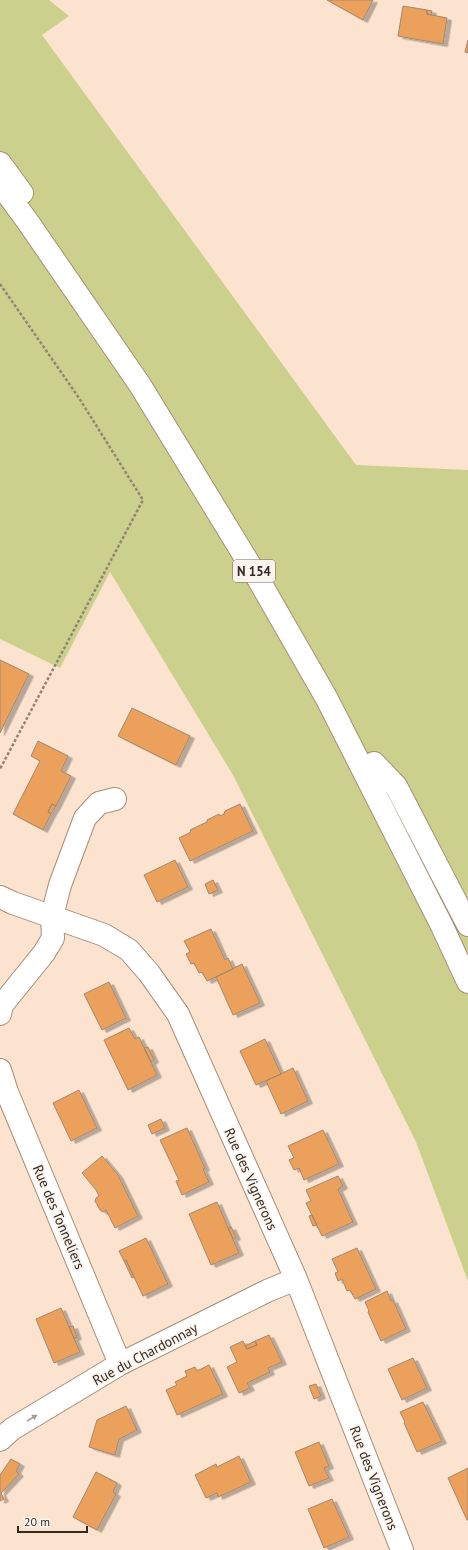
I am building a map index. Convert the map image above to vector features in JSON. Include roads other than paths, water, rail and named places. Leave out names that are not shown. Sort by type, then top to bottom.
[{"type":"main road","name":"N 154","points":[[0,163],[39,216],[144,368],[266,567],[374,763],[468,951]]},
{"type":"main road","name":"N 154","points":[[0,184],[28,222],[140,385],[253,570],[327,699],[438,919],[468,982]]},
{"type":"main road","points":[[374,763],[396,786],[468,925]]},
{"type":"main road","points":[[0,1014],[2,1005],[44,953],[53,938],[52,916],[60,885],[85,818],[98,803],[115,799]]},
{"type":"main road","name":"Rue des Vignerons","points":[[0,897],[104,935],[129,950],[149,973],[178,1014],[296,1278],[402,1550]]},
{"type":"main road","name":"Rue des Tonneliers","points":[[0,1070],[7,1092],[120,1364]]},
{"type":"main road","name":"Rue du Chardonnay","points":[[0,1440],[12,1429],[120,1364],[296,1278]]}]
